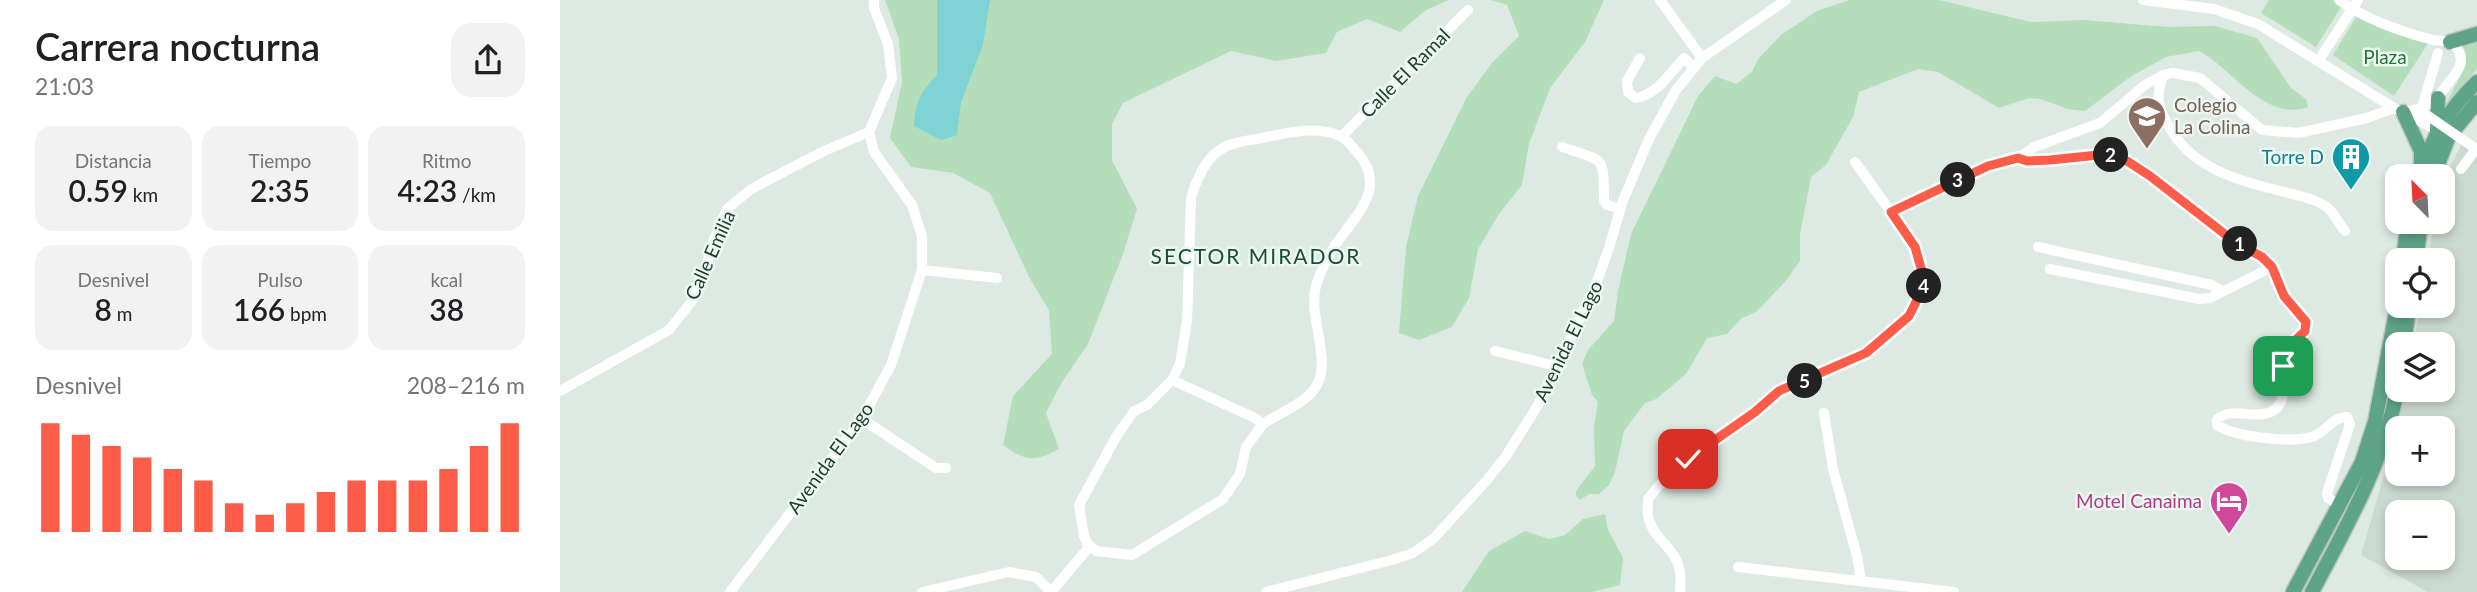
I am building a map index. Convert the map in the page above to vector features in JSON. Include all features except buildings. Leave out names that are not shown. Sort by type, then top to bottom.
[{"type":"main road","points":[[2450,42],[2477,34]]},
{"type":"main road","points":[[2431,164],[2450,110],[2477,82]]},
{"type":"main road","points":[[2438,98],[2443,133]]},
{"type":"main road","points":[[2443,133],[2477,102]]},
{"type":"main road","points":[[2398,110],[2421,151],[2425,164]]},
{"type":"main road","points":[[2293,592],[2362,462],[2375,422],[2395,318]]},
{"type":"main road","points":[[2312,592],[2377,463],[2395,402]]},
{"type":"street","points":[[869,132],[892,78],[888,44],[874,8],[874,0]]},
{"type":"street","points":[[1660,0],[1702,58]]},
{"type":"street","name":"Avenida El Lago","points":[[1266,592],[1392,560],[1413,552],[1434,538],[1506,456],[1538,405],[1595,287],[1620,209],[1649,139],[1676,90],[1702,58],[1786,0]]},
{"type":"street","points":[[2143,0],[2183,2],[2258,23],[2398,110],[2443,133]]},
{"type":"street","points":[[1891,212],[1988,166],[2018,158],[2034,147],[2100,123],[2145,85],[2163,75],[2173,73],[2200,78],[2262,130],[2298,133],[2398,110],[2424,108],[2438,98],[2461,67],[2461,56],[2450,42],[2434,41],[2339,0]]},
{"type":"street","points":[[2319,60],[2355,5]]},
{"type":"street","name":"Calle El Ramal","points":[[1342,136],[1468,10]]},
{"type":"street","points":[[2438,53],[2421,111],[2476,149],[2461,169]]},
{"type":"street","points":[[1640,58],[1627,81],[1628,92],[1635,98],[1643,97],[1654,90],[1684,58],[1693,67]]},
{"type":"street","points":[[2163,75],[2157,97],[2161,110],[2179,142],[2214,170],[2250,184],[2308,198],[2329,209],[2345,231]]},
{"type":"street","points":[[1306,131],[1342,136],[1367,168],[1370,190],[1335,247],[1316,286],[1316,332],[1322,352],[1320,380],[1311,394],[1298,405],[1263,424],[1246,447],[1240,474],[1223,499],[1132,555],[1096,551],[1084,536],[1079,505],[1116,437],[1134,411],[1147,405],[1172,380],[1180,364],[1186,321],[1191,198],[1195,184],[1215,153],[1228,145],[1306,131]]},
{"type":"street","name":"Avenida El Lago","points":[[730,592],[862,419],[891,365],[922,270],[922,236],[912,205],[874,152],[869,132]]},
{"type":"street","name":"Calle Emilia","points":[[560,391],[669,330],[692,301],[727,209],[750,190],[824,151],[869,132]]},
{"type":"street","points":[[1562,147],[1599,159],[1603,165],[1604,201],[1607,205],[1620,209]]},
{"type":"street","points":[[2018,158],[2027,161],[2050,160],[2108,154],[2127,161],[2235,242],[2262,257],[2272,267],[2284,296],[2306,322],[2307,327],[2291,343],[2284,355],[2283,396],[2271,411],[2264,414],[2226,414],[2220,416],[2217,425],[2251,435],[2311,438],[2341,417],[2347,417],[2350,424],[2326,493],[2339,505]]},
{"type":"street","points":[[1680,592],[1682,577],[1678,560],[1653,528],[1648,516],[1648,499],[1676,467],[1739,425],[1779,391],[1866,353],[1909,316],[1924,286],[1915,247],[1855,162]]},
{"type":"street","points":[[2038,247],[2213,285],[2221,290]]},
{"type":"street","points":[[2050,269],[2199,299],[2210,298],[2221,290],[2272,267]]},
{"type":"street","points":[[922,270],[997,278]]},
{"type":"street","points":[[1495,351],[1556,366]]},
{"type":"street","points":[[1172,380],[1263,424]]},
{"type":"street","points":[[1824,413],[1833,469],[1857,556],[1861,581]]},
{"type":"street","points":[[862,419],[936,468],[946,468]]},
{"type":"street","points":[[922,592],[1009,572],[1036,577],[1051,592],[1090,546]]},
{"type":"street","points":[[1738,567],[1949,592]]},
{"type":"shaded area","points":[[2462,144],[2477,150],[2477,592],[2428,592],[2388,570],[2455,570],[2455,500],[2385,500],[2385,568],[2361,555],[2385,472],[2385,486],[2455,486],[2455,416],[2400,416],[2403,402],[2455,402],[2455,332],[2415,332],[2418,318],[2455,318],[2455,248],[2430,248],[2432,234],[2455,234],[2455,164],[2451,164]]},
{"type":"green space","points":[[885,0],[1449,0],[1426,10],[1400,32],[1367,19],[1337,32],[1326,53],[1276,61],[1231,51],[1123,103],[1112,124],[1112,160],[1137,209],[1123,254],[1088,344],[1062,382],[1046,413],[1059,449],[1043,457],[1030,458],[1003,445],[1013,396],[1052,354],[1049,310],[1030,279],[990,193],[953,173],[911,167],[890,138],[902,82],[899,39]]},
{"type":"green space","points":[[1491,0],[1604,0],[1585,42],[1550,88],[1529,144],[1522,185],[1499,214],[1478,249],[1469,298],[1452,327],[1419,340],[1399,333],[1406,247],[1418,196],[1467,97],[1492,63],[1519,36],[1507,5]]},
{"type":"green space","points":[[1849,0],[1939,0],[2031,22],[2084,20],[2168,27],[2215,26],[2257,38],[2291,88],[2306,99],[2308,107],[2292,110],[2263,101],[2199,51],[2166,57],[2130,77],[2085,111],[2029,98],[1999,108],[1938,72],[1918,69],[1859,92],[1853,117],[1826,165],[1811,177],[1800,235],[1800,261],[1785,282],[1756,312],[1742,318],[1727,334],[1707,338],[1686,374],[1656,399],[1645,403],[1624,431],[1615,472],[1609,485],[1599,494],[1589,494],[1580,500],[1576,491],[1595,466],[1594,427],[1598,402],[1592,395],[1582,364],[1588,350],[1614,321],[1631,234],[1698,96],[1715,76],[1736,84],[1752,72],[1758,59],[1781,35],[1817,11]]},
{"type":"green space","points":[[2269,0],[2337,0],[2343,4],[2316,47],[2261,13]]},
{"type":"green space","name":"Plaza","points":[[2358,14],[2429,42],[2394,96],[2333,55]]},
{"type":"green space","points":[[2457,39],[2477,40],[2477,69],[2447,102],[2464,69],[2466,53]]},
{"type":"green space","points":[[1605,514],[1608,530],[1623,558],[1620,585],[1592,592],[1462,592],[1489,551],[1525,531],[1549,539],[1565,535],[1583,519]]},
{"type":"water","points":[[937,0],[990,0],[983,45],[961,102],[957,135],[941,140],[914,126],[920,98],[937,75]]},
{"type":"place","name":"Colegio La Colina","points":[[2147,150]]},
{"type":"place","name":"Torre D","points":[[2351,191]]},
{"type":"place","name":"Motel Canaima","points":[[2229,535]]},
{"type":"district","name":"SECTOR MIRADOR","points":[[1256,257]]},
{"type":"route","points":[[1688,459],[1755,412],[1779,391],[1866,353],[1909,316],[1920,298],[1924,286],[1923,275],[1915,247],[1891,212],[1988,166],[2018,158],[2027,161],[2080,159],[2108,154],[2127,161],[2235,242],[2262,257],[2272,267],[2284,296],[2306,322],[2307,327],[2291,343],[2284,355],[2283,366]]}]
